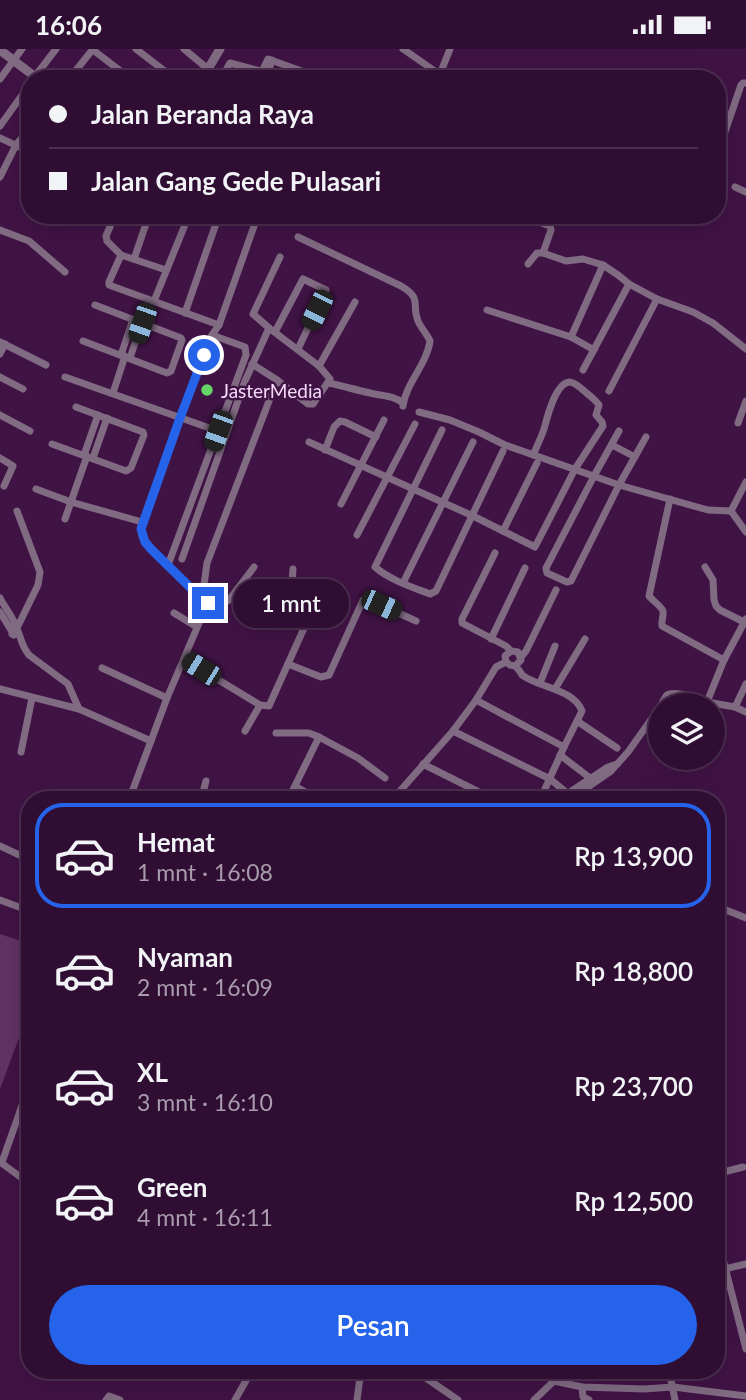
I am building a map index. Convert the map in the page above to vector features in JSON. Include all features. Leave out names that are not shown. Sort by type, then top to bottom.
[{"type":"street","points":[[0,79],[22,49]]},
{"type":"street","points":[[41,70],[56,49]]},
{"type":"street","points":[[77,70],[93,49],[120,70]]},
{"type":"street","points":[[136,49],[163,70]]},
{"type":"street","points":[[184,49],[208,69],[220,49]]},
{"type":"street","points":[[403,49],[430,70]]},
{"type":"street","points":[[441,70],[450,49]]},
{"type":"street","points":[[0,50],[25,70]]},
{"type":"street","points":[[261,70],[268,59],[295,70]]},
{"type":"street","points":[[269,70],[272,60]]},
{"type":"street","points":[[226,70],[230,63],[247,70]]},
{"type":"street","points":[[726,129],[741,85],[746,83]]},
{"type":"street","points":[[0,126],[21,97]]},
{"type":"street","points":[[0,138],[21,148]]},
{"type":"street","points":[[1,173],[21,139]]},
{"type":"street","points":[[735,187],[746,192]]},
{"type":"street","points":[[112,224],[106,236],[107,241],[121,255],[166,270]]},
{"type":"street","points":[[134,259],[146,224]]},
{"type":"street","points":[[153,301],[185,224]]},
{"type":"street","points":[[185,313],[213,224]]},
{"type":"street","points":[[254,568],[229,600],[222,604],[205,601],[152,550],[141,529],[180,418],[212,335],[219,325],[255,224]]},
{"type":"street","points":[[543,253],[551,230],[550,226],[544,224]]},
{"type":"street","points":[[0,230],[29,241],[65,272]]},
{"type":"street","points":[[298,237],[410,292],[417,304],[417,317],[430,341],[428,352],[403,404],[390,397],[329,383]]},
{"type":"street","points":[[528,264],[537,253],[543,253],[566,261],[583,259],[603,265],[629,284],[657,299],[693,312],[713,323],[746,349]]},
{"type":"street","points":[[121,255],[109,285],[219,325]]},
{"type":"street","points":[[252,364],[309,404],[313,404],[329,383],[329,376],[319,366],[253,314],[280,257]]},
{"type":"street","points":[[570,337],[603,265]]},
{"type":"street","points":[[182,559],[252,364],[303,279],[326,290],[298,349]]},
{"type":"street","points":[[583,370],[629,284]]},
{"type":"street","points":[[609,391],[657,299]]},
{"type":"street","points":[[319,366],[355,302]]},
{"type":"street","points":[[83,341],[167,373],[172,371],[182,339],[95,305]]},
{"type":"street","points":[[487,310],[570,337],[594,350]]},
{"type":"street","points":[[113,393],[133,319]]},
{"type":"street","points":[[125,356],[142,323]]},
{"type":"street","points":[[168,565],[246,355],[244,347],[212,335]]},
{"type":"street","points":[[0,354],[2,343],[46,365]]},
{"type":"street","points":[[0,377],[23,389]]},
{"type":"street","points":[[65,377],[218,431]]},
{"type":"street","points":[[132,791],[197,627],[205,601],[206,563],[276,380]]},
{"type":"street","points":[[309,442],[535,547],[575,469],[603,424],[596,415],[598,403],[576,384],[571,382],[561,387],[546,416],[533,455]]},
{"type":"street","points":[[738,423],[746,401]]},
{"type":"street","points":[[52,444],[126,471],[131,468],[144,435],[141,430],[76,407]]},
{"type":"street","points":[[419,412],[460,424],[505,445],[619,485],[708,510],[731,511]]},
{"type":"street","points":[[0,415],[30,431]]},
{"type":"street","points":[[88,457],[98,415]]},
{"type":"street","points":[[65,519],[88,457],[107,418]]},
{"type":"street","points":[[341,504],[384,420]]},
{"type":"street","points":[[325,450],[334,427],[340,421],[376,437]]},
{"type":"street","points":[[357,535],[415,424]]},
{"type":"street","points":[[442,430],[376,565],[379,570],[403,583],[430,594],[436,591],[503,451]]},
{"type":"street","points":[[619,431],[546,568],[547,573],[566,582],[571,581],[646,437]]},
{"type":"street","points":[[403,583],[473,442]]},
{"type":"street","points":[[612,445],[635,457]]},
{"type":"street","points":[[0,458],[13,466],[4,486]]},
{"type":"street","points":[[503,531],[537,463]]},
{"type":"street","points":[[731,511],[746,482]]},
{"type":"street","points":[[36,489],[142,522]]},
{"type":"street","points":[[670,499],[649,596],[664,614],[662,626],[723,660]]},
{"type":"street","points":[[15,631],[38,585],[40,572],[17,511]]},
{"type":"street","points":[[731,511],[746,533]]},
{"type":"street","points":[[495,553],[462,621],[463,625],[506,646],[510,651]]},
{"type":"street","points":[[705,567],[713,580],[716,606],[745,620],[723,660],[711,693]]},
{"type":"street","points":[[491,639],[525,568]]},
{"type":"street","points":[[293,569],[290,612],[304,627]]},
{"type":"street","points":[[515,666],[526,651],[556,590]]},
{"type":"street","points":[[184,659],[260,705],[270,706],[318,597]]},
{"type":"street","points":[[0,598],[29,655],[68,684],[79,709]]},
{"type":"street","points":[[288,664],[321,677],[327,676],[363,600],[416,621]]},
{"type":"street","points":[[0,612],[15,631]]},
{"type":"street","points":[[174,613],[197,627]]},
{"type":"street","points":[[555,688],[586,639]]},
{"type":"street","points":[[540,683],[555,646]]},
{"type":"street","points":[[521,657],[516,651],[510,651],[505,656],[506,662],[515,666],[522,675],[555,688],[580,705],[582,711],[544,791]]},
{"type":"street","points":[[401,791],[453,731],[496,667],[506,662]]},
{"type":"street","points":[[102,668],[167,698]]},
{"type":"street","points":[[735,707],[746,684]]},
{"type":"street","points":[[0,689],[79,709],[151,741]]},
{"type":"street","points":[[21,752],[32,698]]},
{"type":"street","points":[[476,700],[562,751],[590,778]]},
{"type":"street","points":[[245,730],[260,705]]},
{"type":"street","points":[[725,706],[746,712]]},
{"type":"street","points":[[577,721],[617,748]]},
{"type":"street","points":[[577,791],[611,771],[648,724]]},
{"type":"street","points":[[453,731],[550,779],[563,791]]},
{"type":"street","points":[[276,733],[309,733],[319,737],[358,758],[385,778]]},
{"type":"street","points":[[293,791],[319,737]]},
{"type":"street","points":[[574,791],[590,778],[619,762]]},
{"type":"street","points":[[423,764],[477,791]]},
{"type":"street","points":[[203,791],[206,781]]},
{"type":"street","points":[[295,786],[304,791]]},
{"type":"street","points":[[0,846],[21,856]]},
{"type":"street","points":[[0,900],[21,908]]},
{"type":"street","points":[[725,910],[746,918]]},
{"type":"street","points":[[21,1108],[1,1162],[21,1177]]},
{"type":"street","points":[[725,1172],[743,1167]]},
{"type":"street","points":[[746,1264],[725,1269],[746,1349]]},
{"type":"street","points":[[235,1400],[247,1379]]},
{"type":"street","points":[[357,1400],[360,1379]]},
{"type":"street","points":[[429,1379],[458,1400]]},
{"type":"street","points":[[544,1391],[545,1379]]},
{"type":"street","points":[[671,1379],[675,1400]]},
{"type":"street","points":[[534,1400],[554,1381],[582,1387],[673,1387],[746,1396]]},
{"type":"street","points":[[582,1387],[584,1399]]},
{"type":"street","points":[[106,1400],[109,1396],[120,1400]]},
{"type":"shaded area","points":[[0,934],[21,941],[21,1032],[0,1089]]},
{"type":"place","name":"JasterMedia","points":[[207,390]]},
{"type":"route","points":[[204,355],[141,529],[145,542],[152,550],[208,603]]}]
